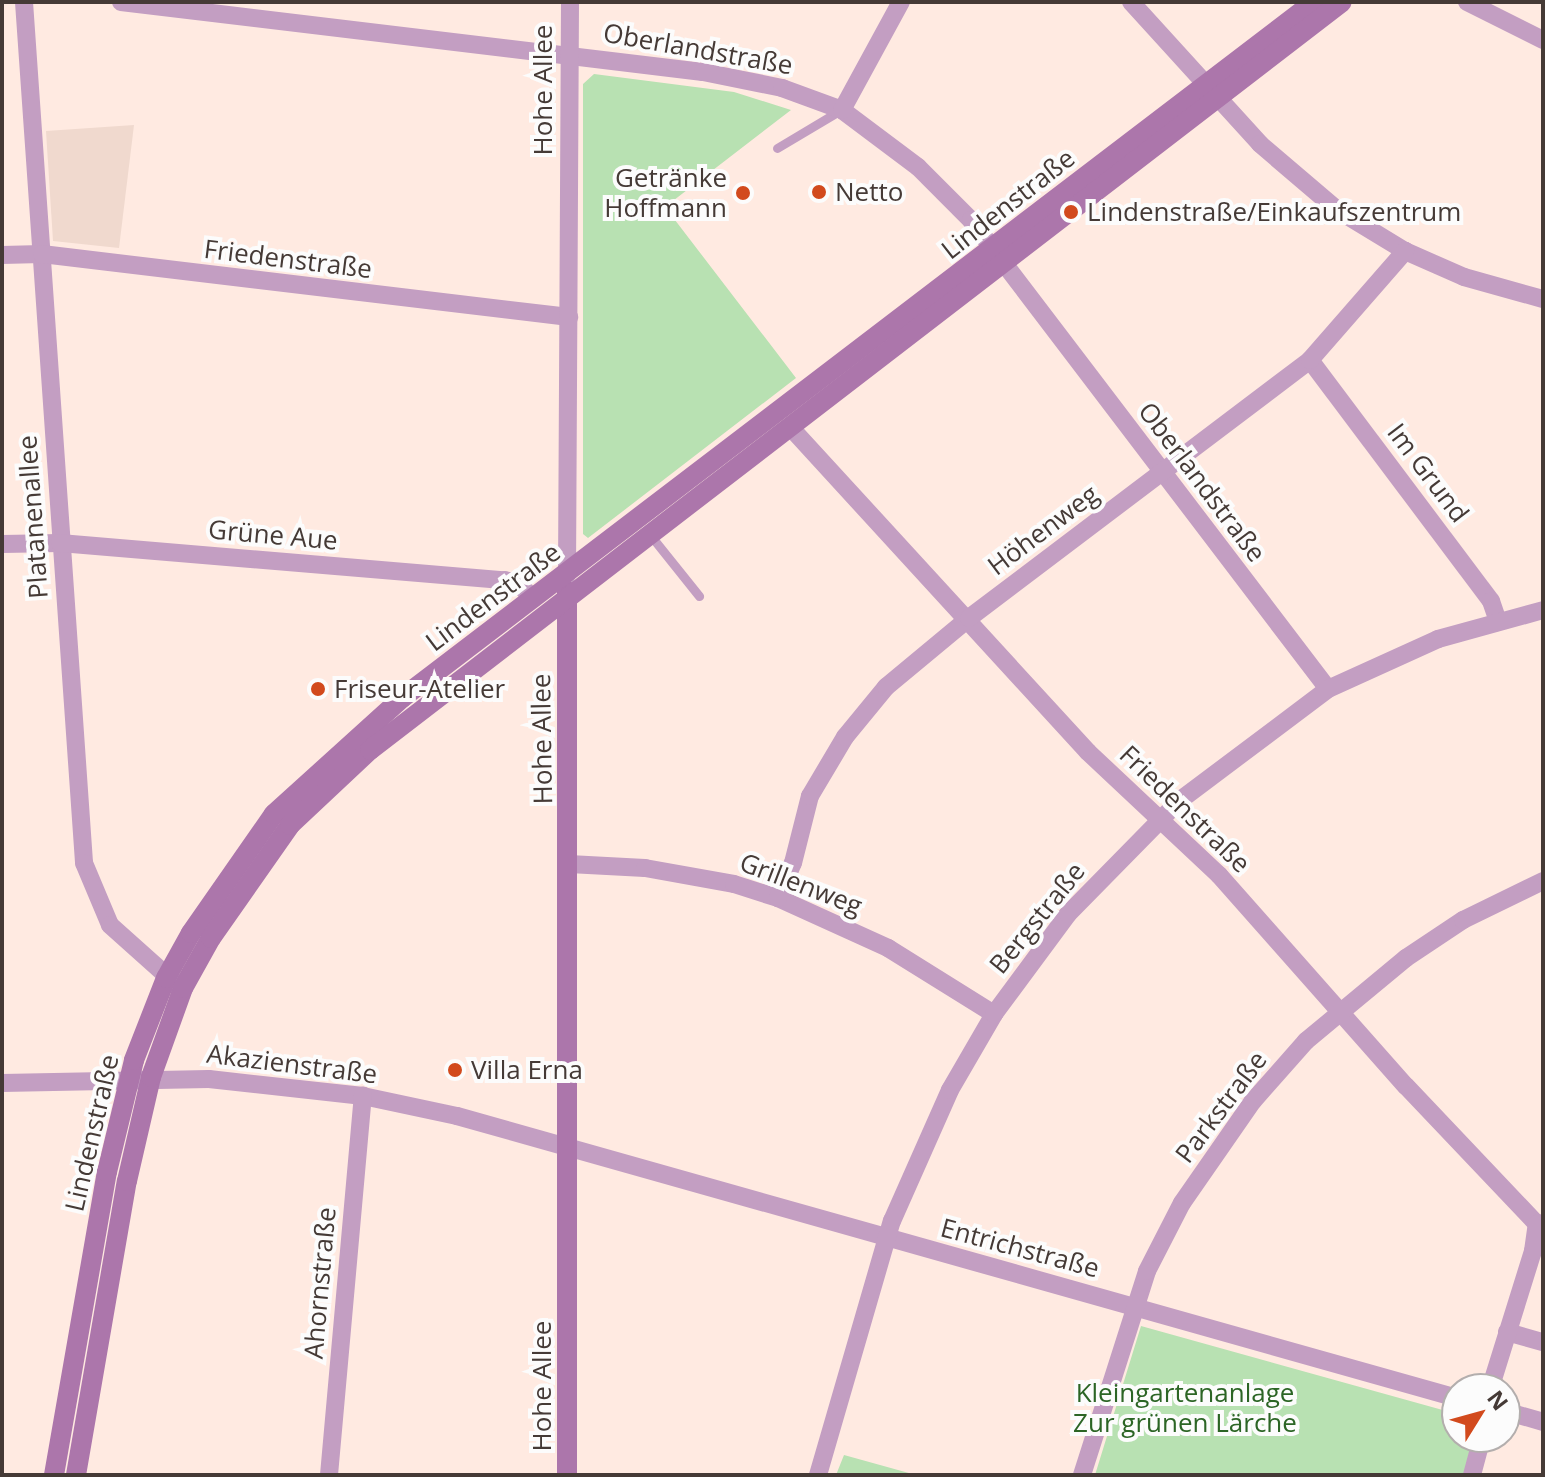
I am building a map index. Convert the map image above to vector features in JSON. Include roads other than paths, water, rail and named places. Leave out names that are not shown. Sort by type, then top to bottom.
[{"type":"street","name":"Platanenallee","points":[[24,2],[84,863],[97,904],[110,925],[174,983]]},
{"type":"street","name":"Oberlandstraße","points":[[121,2],[570,52],[782,88],[842,110],[918,167],[999,255],[1328,689]]},
{"type":"street","name":"Hohe Allee","points":[[567,1475],[570,2]]},
{"type":"street","points":[[842,110],[901,2]]},
{"type":"street","points":[[1131,2],[1296,176],[1336,209],[1405,251],[1464,277],[1543,299]]},
{"type":"street","name":"Lindenstraße","points":[[1213,90],[1314,2]]},
{"type":"street","name":"Lindenstraße","points":[[76,1475],[127,1181],[174,983],[248,880],[325,790],[651,536],[883,345],[999,255],[1213,90],[1342,2]]},
{"type":"street","points":[[1467,2],[1543,40]]},
{"type":"street","name":"Höhenweg","points":[[778,898],[793,863],[810,796],[845,737],[886,687],[969,618],[1310,360],[1405,251]]},
{"type":"street","name":"Friedenstraße","points":[[2,255],[42,254],[569,317]]},
{"type":"street","name":"Im Grund","points":[[1310,360],[1491,601],[1498,621]]},
{"type":"street","name":"Friedenstraße","points":[[778,431],[969,618],[1088,752],[1219,875],[1339,1010],[1540,1223]]},
{"type":"street","name":"Lindenstraße","points":[[54,1475],[129,1079],[220,884],[283,804],[358,733],[533,599],[778,431]]},
{"type":"street","name":"Grüne Aue","points":[[2,544],[60,543],[505,580],[520,585],[533,599]]},
{"type":"street","name":"Bergstraße","points":[[818,1475],[886,1238],[950,1090],[994,1014],[1068,914],[1158,819],[1328,689],[1438,639],[1543,610]]},
{"type":"street","name":"Grillenweg","points":[[569,864],[645,868],[734,884],[778,898],[888,948],[994,1014]]},
{"type":"street","name":"Parkstraße","points":[[1082,1475],[1134,1305],[1182,1203],[1225,1138],[1278,1071],[1339,1010],[1449,928],[1543,881]]},
{"type":"street","name":"Akazienstraße","points":[[2,1083],[151,1077],[363,1096],[457,1116],[569,1150]]},
{"type":"street","name":"Ahornstraße","points":[[329,1475],[363,1096]]},
{"type":"street","name":"Entrichstraße","points":[[569,1150],[1134,1305],[1441,1393]]},
{"type":"street","points":[[1495,1373],[1540,1223]]},
{"type":"street","points":[[1507,1332],[1543,1342]]},
{"type":"street","points":[[1521,1416],[1543,1422]]},
{"type":"street","points":[[1472,1475],[1478,1453]]},
{"type":"lane","points":[[777,148],[842,110]]},
{"type":"lane","points":[[651,536],[699,596]]},
{"type":"place","name":"Netto","points":[[819,192]]},
{"type":"place","name":"Getränke Hoffmann","points":[[743,193]]},
{"type":"place","name":"Lindenstraße/Einkaufszentrum","points":[[1071,212]]},
{"type":"place","name":"Friseur-Atelier","points":[[318,689]]},
{"type":"place","name":"Villa Erna","points":[[455,1070]]},
{"type":"park label","name":"Kleingartenanlage Zur grünen Lärche","points":[[1185,1408]]}]
